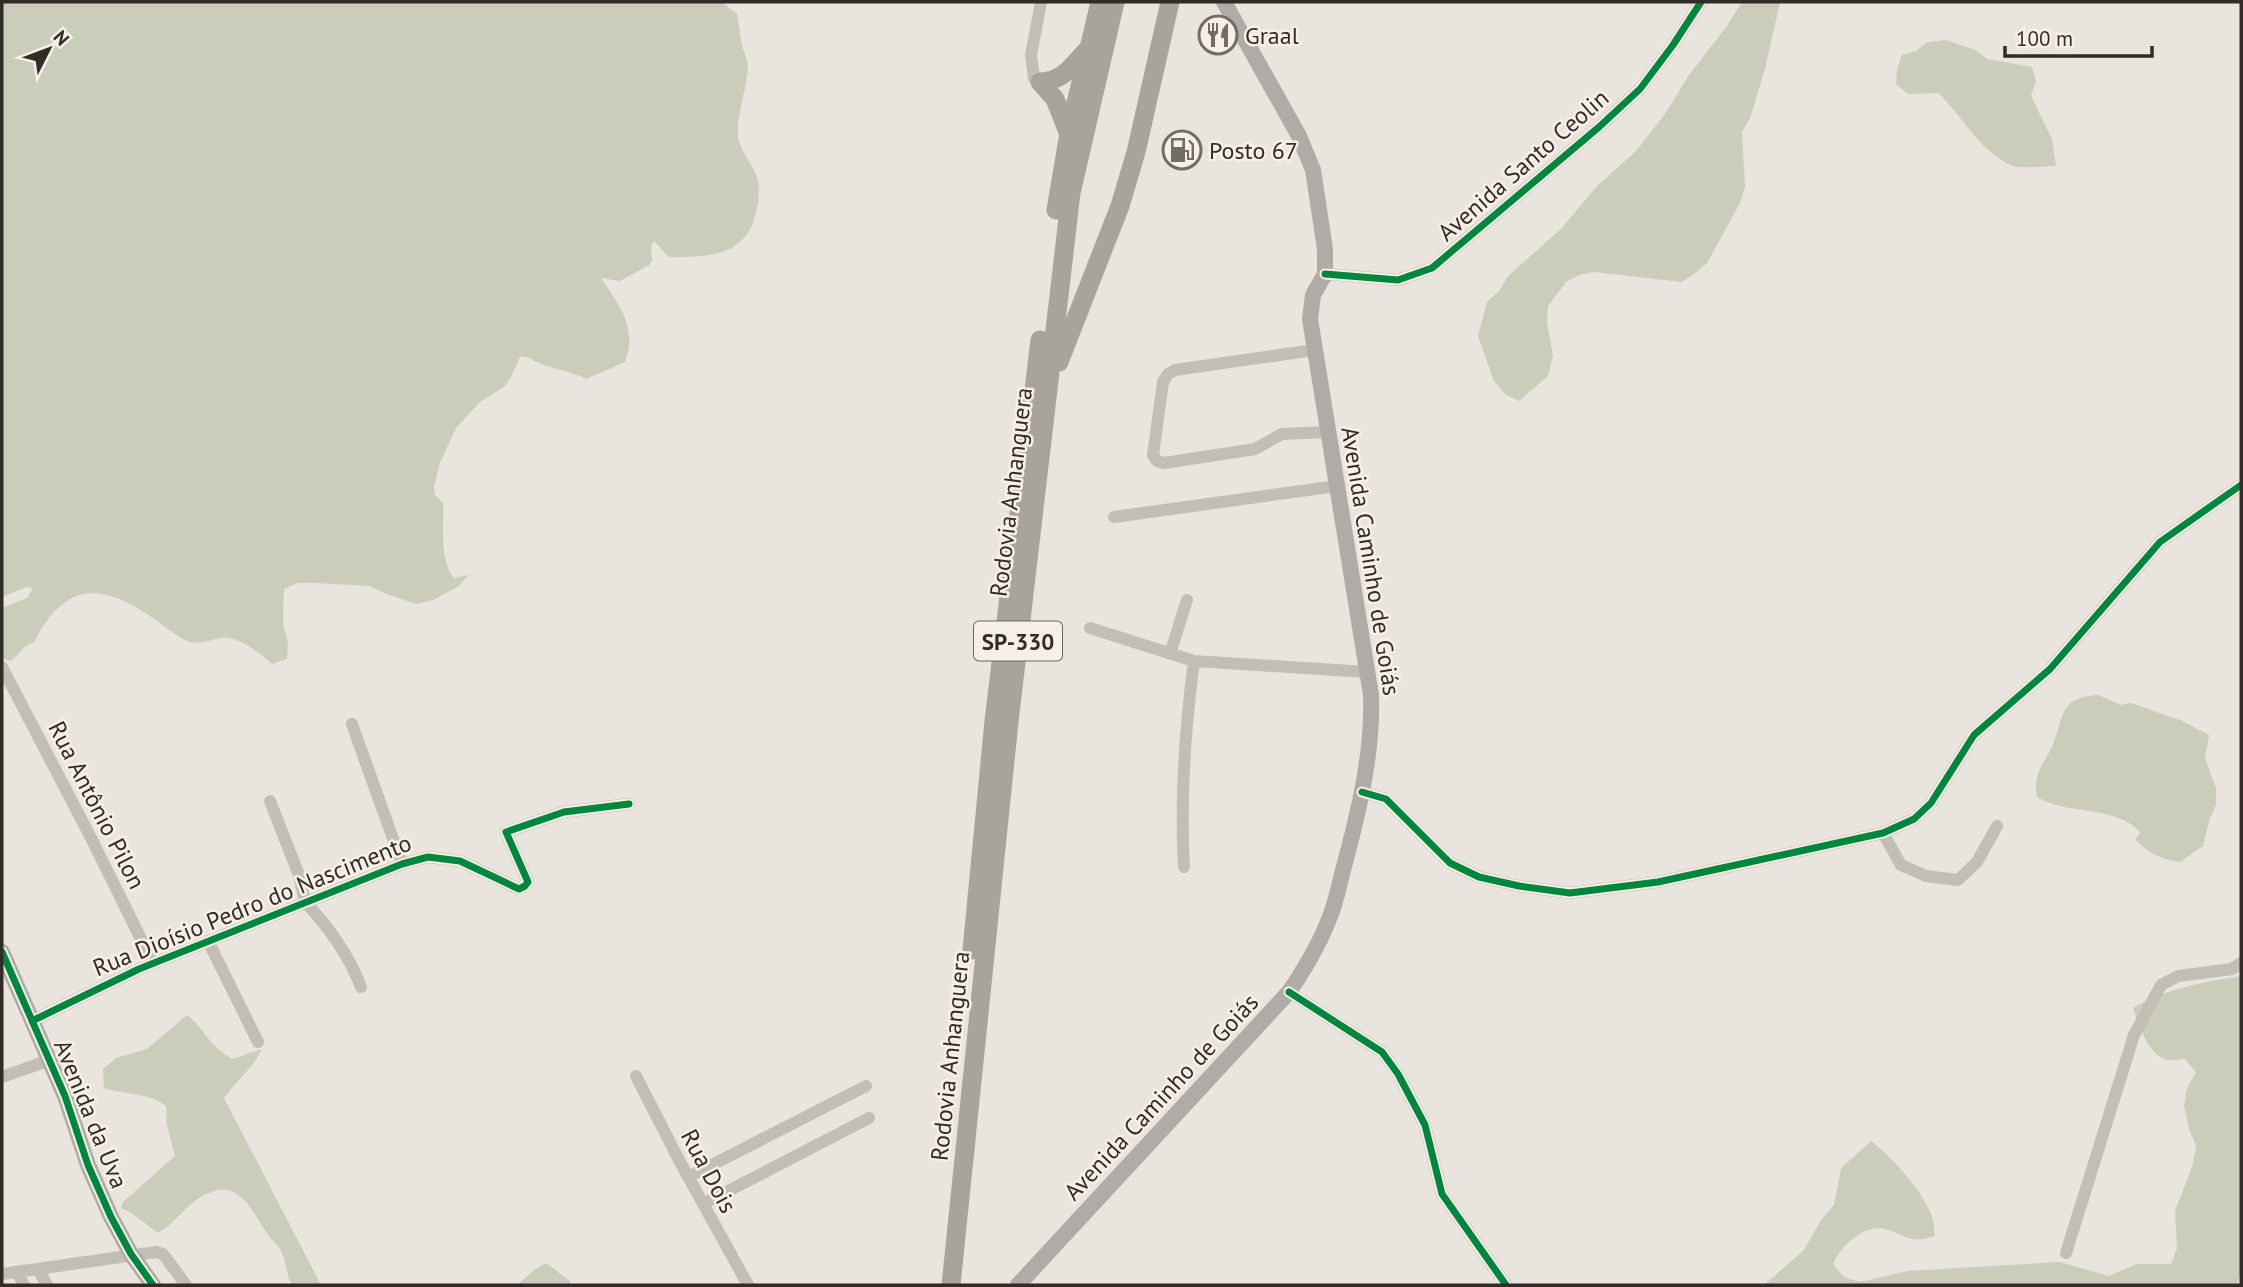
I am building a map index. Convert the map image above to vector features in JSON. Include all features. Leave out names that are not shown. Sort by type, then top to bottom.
[{"type":"highway","name":"Rodovia Anhanguera","points":[[940,1285],[994,721],[1059,189],[1087,50],[1100,2]]},
{"type":"highway","name":"Rodovia Anhanguera","points":[[951,1285],[1009,722],[1072,193],[1115,2]]},
{"type":"highway","points":[[1048,389],[1120,205],[1136,152],[1170,2]]},
{"type":"highway","points":[[1069,133],[1055,99],[1040,82],[1059,78],[1087,50]]},
{"type":"main road","name":"Avenida Caminho de Goiás","points":[[1022,1280],[1289,992],[1308,963],[1332,912],[1362,792],[1372,715],[1310,319],[1313,295],[1325,274],[1325,249],[1313,170],[1299,136],[1224,2]]},
{"type":"main road","name":"Avenida da Uva","points":[[2,952],[65,1096],[111,1217],[131,1254],[153,1285]]},
{"type":"street","points":[[1040,82],[1034,78],[1031,55],[1041,2]]},
{"type":"street","name":"Avenida Santo Ceolin","points":[[1325,274],[1398,280],[1432,268],[1640,89],[1674,45],[1701,2]]},
{"type":"street","points":[[1314,350],[1174,370],[1163,382],[1153,455],[1157,461],[1164,463],[1255,449],[1282,434],[1327,432]]},
{"type":"street","points":[[1362,792],[1385,799],[1450,863],[1479,877],[1570,893],[1658,882],[1883,833],[1914,819],[1931,803],[1974,735],[2050,668],[2160,542],[2241,485]]},
{"type":"street","points":[[1114,517],[1337,486]]},
{"type":"street","points":[[1170,654],[1187,600]]},
{"type":"street","points":[[1090,628],[1194,661],[1367,672]]},
{"type":"street","points":[[1184,867],[1181,816],[1187,711],[1194,661]]},
{"type":"street","name":"Rua Antônio Pilon","points":[[2,667],[153,963]]},
{"type":"street","points":[[352,724],[402,864]]},
{"type":"street","points":[[270,801],[299,875],[305,902],[336,942],[361,987]]},
{"type":"street","name":"Rua Dioísio Pedro do Nascimento","points":[[32,1021],[153,963],[402,864],[428,858],[460,861],[519,889],[528,882],[506,832],[564,812],[629,804]]},
{"type":"street","points":[[1883,833],[1901,865],[1926,876],[1958,880],[1977,862],[1997,826]]},
{"type":"street","points":[[208,942],[258,1042]]},
{"type":"street","points":[[2066,1252],[2134,1035],[2161,985],[2178,976],[2232,970],[2241,963]]},
{"type":"street","points":[[1289,992],[1382,1052],[1398,1074],[1425,1125],[1442,1194],[1506,1285]]},
{"type":"street","points":[[2,1077],[50,1060]]},
{"type":"street","name":"Rua Dois","points":[[636,1076],[748,1285]]},
{"type":"street","points":[[688,1177],[866,1086]]},
{"type":"street","points":[[703,1204],[869,1118]]},
{"type":"street","points":[[2,1274],[156,1252],[163,1254],[186,1285]]},
{"type":"street","points":[[38,1269],[47,1285]]},
{"type":"street","points":[[17,1272],[24,1285]]},
{"type":"green space","points":[[2,2],[722,2],[737,14],[748,64],[738,137],[758,181],[756,213],[744,238],[723,251],[711,255],[669,257],[654,241],[651,247],[652,261],[649,265],[620,281],[601,278],[625,317],[629,338],[625,362],[586,379],[520,357],[505,386],[480,402],[456,428],[440,463],[434,486],[435,495],[443,503],[443,542],[449,570],[454,578],[468,575],[459,586],[433,600],[416,604],[370,586],[298,583],[284,589],[283,624],[288,642],[287,659],[272,664],[239,641],[224,638],[186,641],[150,616],[114,597],[84,594],[70,599],[57,609],[34,642],[10,661],[2,658],[2,608],[27,598],[33,588],[27,587],[2,597]]},
{"type":"green space","points":[[1742,2],[1780,2],[1765,69],[1750,118],[1742,132],[1745,187],[1740,203],[1707,263],[1681,282],[1595,272],[1579,275],[1566,282],[1548,306],[1547,322],[1553,356],[1548,376],[1519,401],[1505,394],[1494,381],[1478,336],[1487,302],[1500,290],[1507,277],[1561,229],[1597,186],[1636,151],[1665,114],[1689,75]]},
{"type":"green space","points":[[1946,40],[1975,50],[1987,59],[2032,67],[2036,81],[2031,96],[2052,139],[2056,166],[2017,167],[2001,160],[1981,143],[1938,93],[1908,94],[1896,84],[1902,55],[1916,51],[1928,42]]},
{"type":"green space","points":[[2098,695],[2121,705],[2130,703],[2182,721],[2209,735],[2205,758],[2216,788],[2216,805],[2203,846],[2180,862],[2161,857],[2144,848],[2135,839],[2140,832],[2117,817],[2062,807],[2037,797],[2037,776],[2052,747],[2064,711],[2076,700]]},
{"type":"green space","points":[[2241,976],[2241,1272],[2237,1285],[1764,1285],[1804,1250],[1821,1220],[1834,1205],[1841,1168],[1871,1141],[1897,1165],[1921,1194],[1932,1216],[1935,1236],[1916,1239],[1879,1228],[1863,1232],[1848,1243],[1833,1264],[1844,1277],[1860,1282],[1908,1271],[2059,1262],[2109,1276],[2137,1264],[2171,1264],[2177,1248],[2175,1211],[2193,1164],[2196,1146],[2184,1106],[2187,1088],[2196,1072],[2185,1059],[2167,1060],[2149,1046],[2133,1008],[2171,991]]},
{"type":"green space","points":[[187,1015],[218,1049],[233,1059],[262,1049],[224,1098],[321,1285],[292,1285],[280,1249],[244,1200],[227,1190],[217,1190],[204,1195],[158,1233],[121,1208],[123,1202],[175,1156],[167,1125],[166,1106],[144,1096],[104,1088],[103,1069],[116,1058],[147,1049]]},
{"type":"green space","points":[[546,1263],[570,1281],[570,1285],[517,1285],[534,1270]]},
{"type":"cycle path","points":[[1325,274],[1398,280],[1432,268],[1640,89],[1701,2]]},
{"type":"cycle path","points":[[1362,792],[1386,799],[1450,863],[1479,877],[1570,893],[1658,882],[1883,833],[1914,819],[1931,803],[1974,735],[2050,669],[2160,542],[2241,485]]},
{"type":"cycle path","points":[[32,1021],[139,969],[402,864],[428,857],[460,861],[519,889],[528,882],[506,832],[564,812],[629,804]]},
{"type":"cycle path","points":[[2,952],[65,1096],[88,1165],[111,1217],[131,1254],[153,1285]]},
{"type":"cycle path","points":[[1289,992],[1382,1052],[1398,1074],[1425,1125],[1442,1194],[1506,1285]]},
{"type":"place","name":"Graal","points":[[1218,35]]},
{"type":"place","name":"Posto 67","points":[[1182,150]]}]
